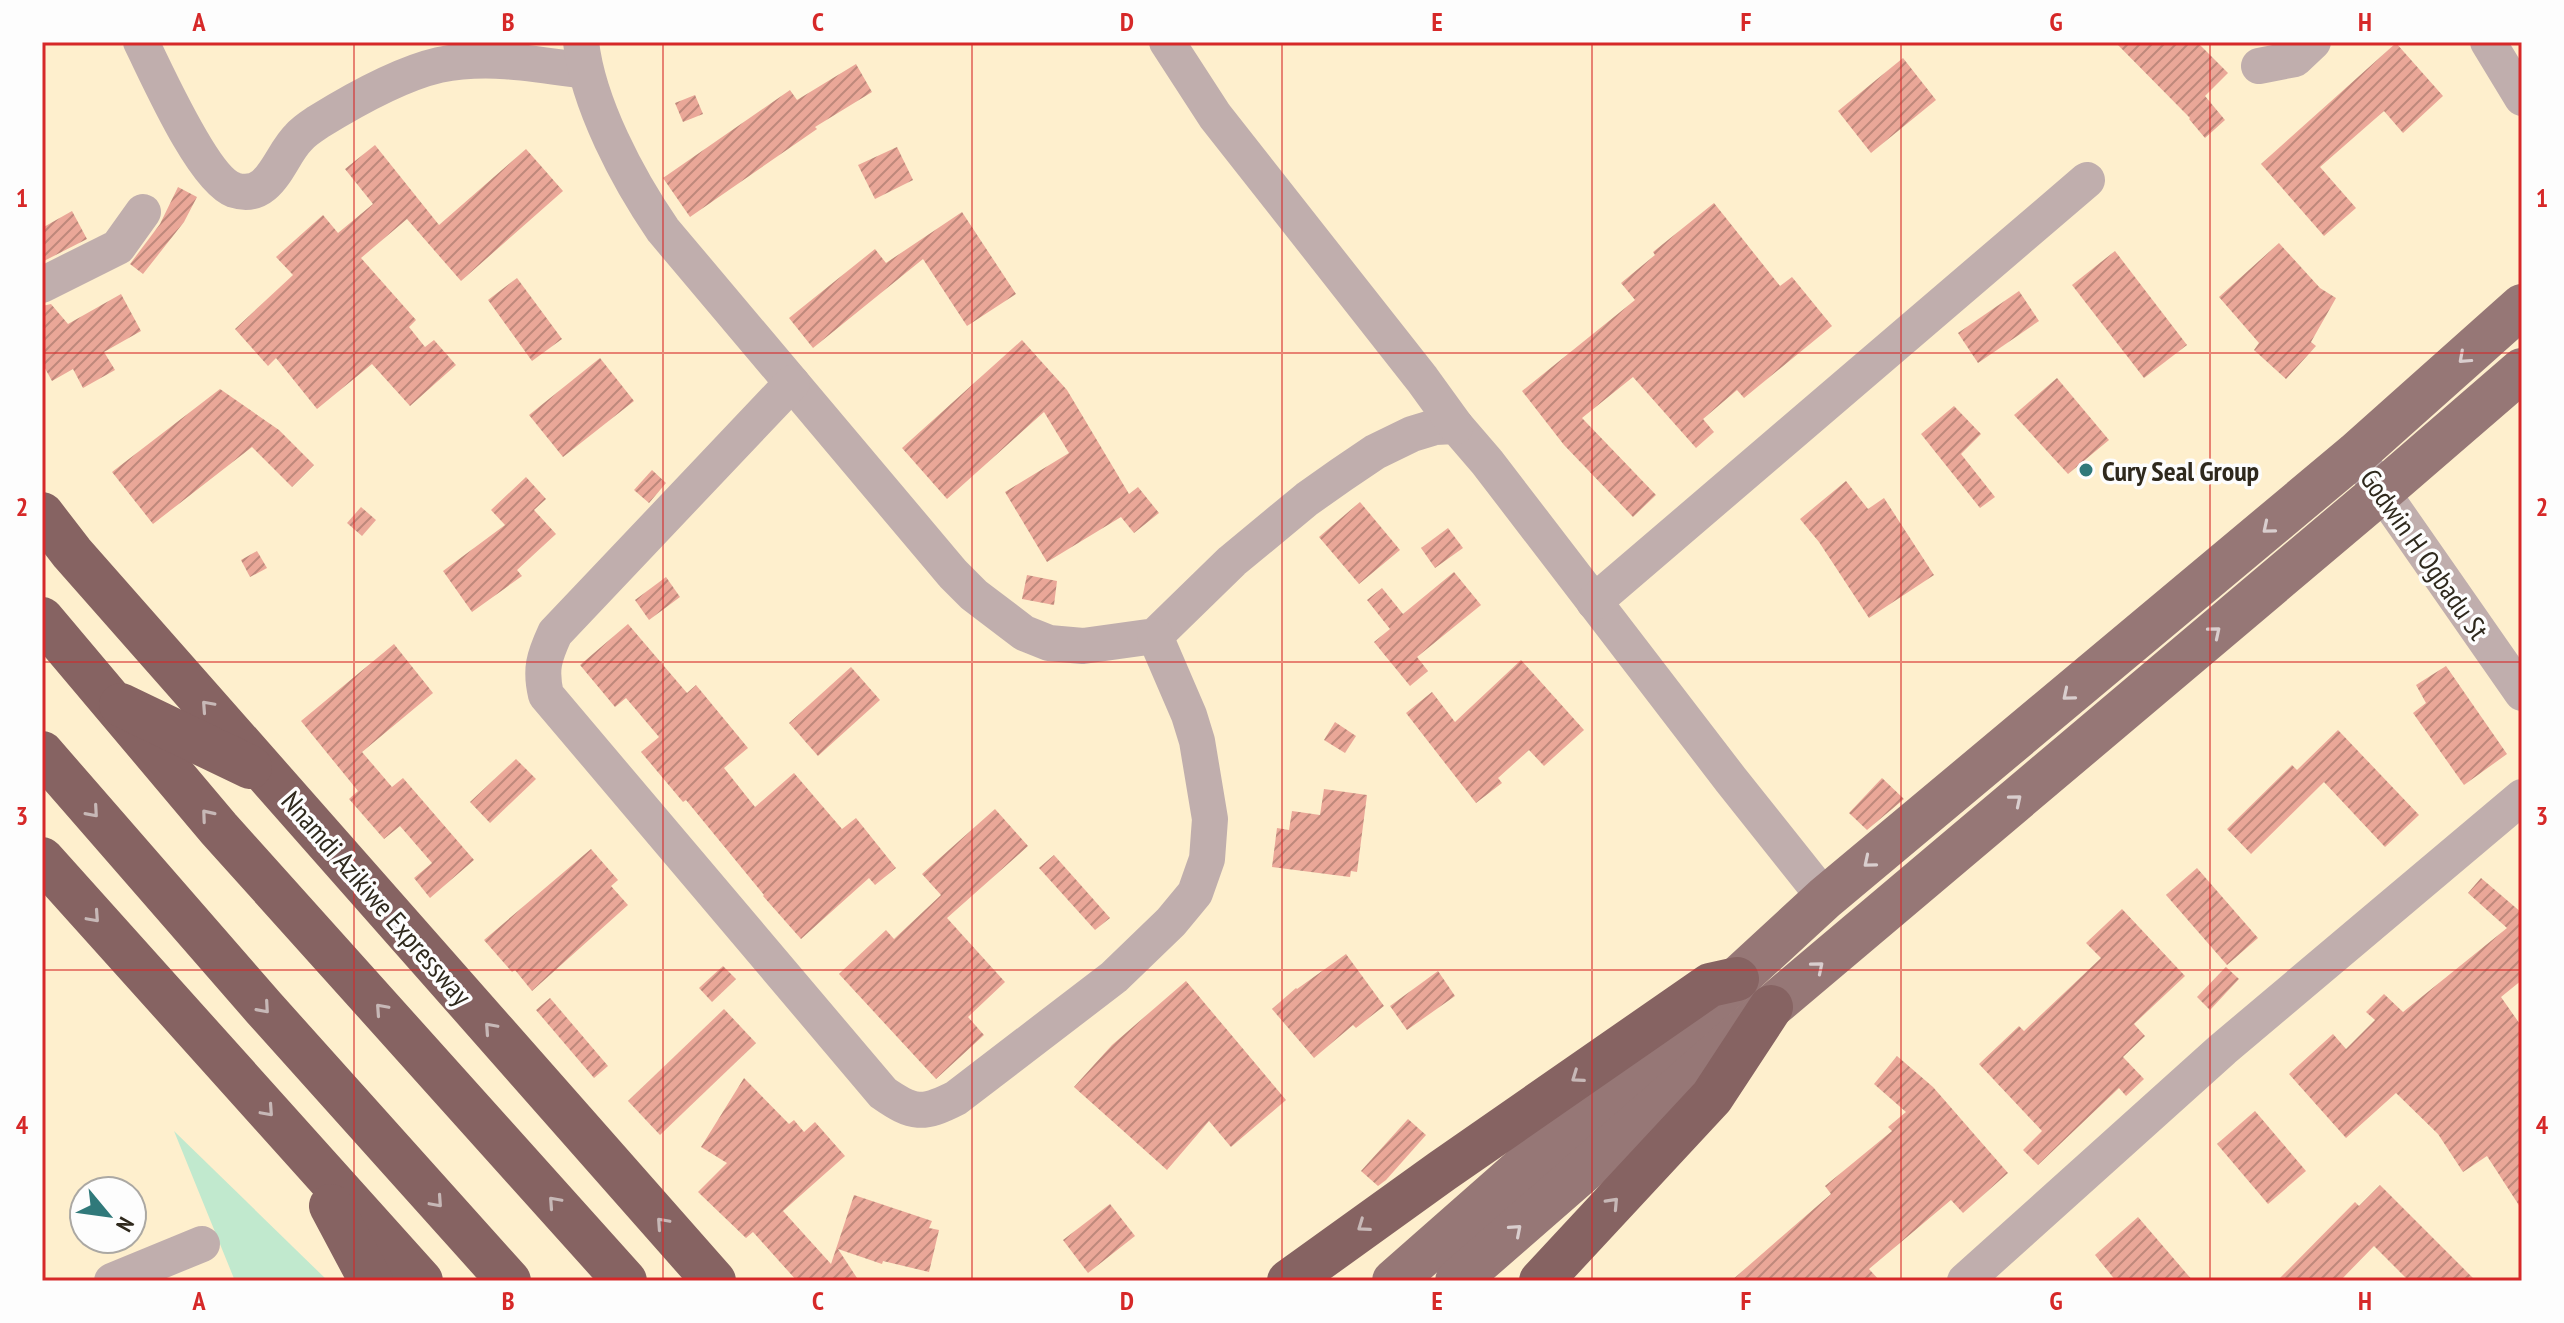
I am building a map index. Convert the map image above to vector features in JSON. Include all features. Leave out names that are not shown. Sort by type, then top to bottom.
[{"type":"highway","name":"Nnamdi Azikiwe Expressway","points":[[42,514],[72,553],[367,890],[714,1281]]},
{"type":"highway","points":[[42,619],[230,841],[625,1281]]},
{"type":"highway","points":[[108,699],[270,776]]},
{"type":"highway","points":[[42,753],[264,1008],[509,1281]]},
{"type":"highway","points":[[42,859],[421,1281]]},
{"type":"highway","points":[[1289,1281],[1710,985],[1737,979]]},
{"type":"highway","points":[[1541,1281],[1712,1097],[1771,1007]]},
{"type":"highway","points":[[298,1144],[371,1281]]},
{"type":"main road","points":[[1394,1281],[1825,898],[2356,454],[2522,306]]},
{"type":"main road","points":[[1457,1281],[1771,1007],[2522,370]]},
{"type":"street","points":[[141,42],[182,123],[211,171],[222,183],[234,190],[244,191],[256,190],[267,184],[299,137],[318,122],[403,76],[468,61],[527,63],[583,56],[638,194],[693,269],[953,574],[974,595],[1024,633],[1049,643],[1083,646],[1155,636],[1232,561],[1341,475],[1375,452],[1412,434],[1435,427],[1456,426]]},
{"type":"street","points":[[1167,42],[1215,116],[1825,898]]},
{"type":"street","points":[[2259,66],[2295,59],[2313,42]]},
{"type":"street","points":[[2488,42],[2522,98]]},
{"type":"street","points":[[1594,602],[2087,180]]},
{"type":"street","points":[[42,285],[118,247],[143,212]]},
{"type":"street","points":[[792,383],[555,633],[541,675],[546,695],[883,1093],[899,1105],[918,1112],[934,1109],[956,1098],[1114,977],[1171,922],[1195,893],[1207,859],[1210,819],[1197,741],[1155,636]]},
{"type":"street","name":"Godwin H Ogbadu St","points":[[2356,454],[2522,693]]},
{"type":"street","points":[[1965,1281],[2223,1049],[2522,797]]},
{"type":"street","points":[[112,1281],[202,1244]]},
{"type":"green space","points":[[174,1131],[328,1281],[235,1281]]},
{"type":"building","points":[[2115,42],[2197,42],[2228,73],[2205,96],[2225,120],[2205,138],[2190,118]]},
{"type":"building","points":[[2396,43],[2443,96],[2403,133],[2384,111],[2320,167],[2356,208],[2324,236],[2261,164]]},
{"type":"building","points":[[1903,58],[1936,100],[1871,153],[1838,111]]},
{"type":"building","points":[[856,64],[872,92],[815,127],[817,129],[690,217],[663,178],[790,90],[797,100]]},
{"type":"building","points":[[695,95],[703,114],[683,122],[675,103]]},
{"type":"building","points":[[375,145],[439,225],[526,149],[563,191],[461,281],[407,219],[361,258],[416,320],[409,327],[425,347],[434,340],[456,365],[410,406],[372,364],[317,409],[276,358],[268,366],[235,329],[293,275],[276,257],[323,215],[338,233],[373,204],[345,169]]},
{"type":"building","points":[[897,147],[913,180],[875,199],[858,165]]},
{"type":"building","points":[[178,187],[197,197],[184,222],[143,274],[130,264],[160,224]]},
{"type":"building","points":[[1714,203],[1780,286],[1792,277],[1832,326],[1744,398],[1737,390],[1703,419],[1714,432],[1696,448],[1633,377],[1582,418],[1656,495],[1633,517],[1564,445],[1522,391],[1635,300],[1621,283],[1655,255],[1653,252]]},
{"type":"building","points":[[72,211],[87,239],[42,262],[42,228]]},
{"type":"building","points":[[962,212],[1016,294],[967,326],[923,259],[813,348],[789,318],[875,249],[886,263]]},
{"type":"building","points":[[2279,243],[2320,288],[2336,298],[2311,342],[2316,346],[2286,379],[2254,350],[2259,343],[2219,297]]},
{"type":"building","points":[[2115,251],[2187,345],[2144,378],[2072,285]]},
{"type":"building","points":[[517,278],[562,339],[532,361],[488,300]]},
{"type":"building","points":[[2019,291],[2039,321],[1978,363],[1958,333]]},
{"type":"building","points":[[121,294],[141,331],[104,352],[115,370],[83,388],[73,369],[52,381],[42,363],[42,306],[51,304],[68,324]]},
{"type":"building","points":[[1022,340],[1067,390],[1129,494],[1138,487],[1159,513],[1134,533],[1121,517],[1047,562],[1005,492],[1069,453],[1044,412],[947,499],[902,448]]},
{"type":"building","points":[[600,358],[634,401],[563,457],[529,415]]},
{"type":"building","points":[[2057,378],[2109,440],[2068,474],[2014,415]]},
{"type":"building","points":[[220,389],[279,430],[314,465],[292,487],[252,447],[153,524],[112,472]]},
{"type":"building","points":[[1954,406],[1981,434],[1961,454],[1995,497],[1980,508],[1921,434]]},
{"type":"building","points":[[652,470],[666,483],[649,503],[634,490]]},
{"type":"building","points":[[526,477],[546,499],[534,510],[556,534],[517,570],[522,576],[472,612],[443,571],[505,525],[491,510]]},
{"type":"building","points":[[1846,481],[1868,509],[1884,498],[1934,575],[1869,618],[1819,542],[1800,519]]},
{"type":"building","points":[[1360,502],[1400,550],[1359,584],[1319,537]]},
{"type":"building","points":[[361,507],[376,520],[362,536],[347,523]]},
{"type":"building","points":[[1448,528],[1463,548],[1435,568],[1421,548]]},
{"type":"building","points":[[257,551],[267,568],[250,577],[241,560]]},
{"type":"building","points":[[1454,572],[1481,605],[1417,657],[1428,671],[1410,686],[1374,642],[1390,629],[1367,600],[1382,588],[1403,614]]},
{"type":"building","points":[[1027,575],[1057,581],[1054,605],[1022,599]]},
{"type":"building","points":[[666,577],[680,597],[649,620],[635,600]]},
{"type":"building","points":[[628,624],[687,693],[696,685],[748,748],[724,768],[755,807],[794,773],[842,829],[856,818],[896,868],[875,885],[869,878],[801,939],[686,800],[683,802],[641,752],[659,737],[626,698],[615,707],[580,665]]},
{"type":"building","points":[[394,644],[433,693],[362,752],[392,787],[403,778],[474,860],[430,898],[414,878],[432,863],[400,826],[384,839],[349,799],[358,791],[301,721]]},
{"type":"building","points":[[1521,660],[1584,730],[1544,766],[1529,750],[1498,778],[1502,783],[1476,803],[1406,713],[1432,692],[1455,722]]},
{"type":"building","points":[[2446,666],[2507,754],[2464,785],[2413,713],[2426,703],[2416,685]]},
{"type":"building","points":[[851,667],[880,700],[818,756],[789,723]]},
{"type":"building","points":[[1335,722],[1356,736],[1345,753],[1324,740]]},
{"type":"building","points":[[2338,730],[2419,815],[2385,847],[2324,782],[2251,854],[2227,829],[2292,765],[2297,770]]},
{"type":"building","points":[[516,759],[536,779],[490,823],[470,802]]},
{"type":"building","points":[[1882,778],[1904,799],[1867,830],[1849,813]]},
{"type":"building","points":[[1324,789],[1367,795],[1357,872],[1351,871],[1350,877],[1272,867],[1277,828],[1289,830],[1292,811],[1320,815]]},
{"type":"building","points":[[995,809],[1028,846],[947,918],[1005,982],[968,1017],[984,1035],[936,1079],[839,974],[886,930],[894,939],[941,895],[922,874]]},
{"type":"building","points":[[591,849],[618,880],[611,886],[628,905],[532,991],[484,940]]},
{"type":"building","points":[[1054,855],[1110,918],[1095,930],[1039,868]]},
{"type":"building","points":[[2197,868],[2258,938],[2227,965],[2166,895]]},
{"type":"building","points":[[2481,878],[2522,913],[2522,980],[2501,997],[2522,1027],[2522,1210],[2487,1156],[2463,1172],[2438,1134],[2396,1093],[2346,1138],[2289,1074],[2333,1034],[2346,1049],[2375,1020],[2366,1012],[2384,994],[2403,1012],[2507,928],[2468,893]]},
{"type":"building","points":[[2122,909],[2185,976],[2134,1024],[2145,1036],[2123,1057],[2144,1079],[2126,1096],[2119,1088],[2038,1165],[2023,1150],[2042,1131],[1979,1064],[2019,1026],[2024,1031],[2101,958],[2086,943]]},
{"type":"building","points":[[1346,954],[1384,1006],[1356,1028],[1353,1025],[1314,1058],[1272,1009],[1296,988]]},
{"type":"building","points":[[723,966],[736,979],[712,1002],[699,988]]},
{"type":"building","points":[[2226,967],[2239,979],[2210,1010],[2197,997]]},
{"type":"building","points":[[1438,971],[1455,996],[1407,1030],[1390,1006]]},
{"type":"building","points":[[1186,981],[1286,1100],[1231,1147],[1209,1121],[1167,1170],[1074,1087],[1112,1045]]},
{"type":"building","points":[[550,998],[608,1066],[594,1078],[536,1010]]},
{"type":"building","points":[[724,1009],[756,1043],[660,1135],[628,1101]]},
{"type":"building","points":[[1897,1056],[1933,1087],[2008,1173],[1963,1213],[1951,1200],[1869,1269],[1880,1281],[1731,1281],[1831,1194],[1825,1186],[1892,1131],[1888,1127],[1906,1112],[1874,1084]]},
{"type":"building","points":[[744,1078],[789,1124],[794,1120],[804,1132],[815,1122],[845,1156],[783,1211],[831,1264],[854,1195],[932,1221],[929,1228],[939,1230],[929,1272],[883,1261],[882,1264],[838,1249],[859,1281],[797,1281],[753,1232],[746,1238],[698,1192],[727,1163],[701,1147]]},
{"type":"building","points":[[2255,1111],[2306,1171],[2268,1204],[2217,1144]]},
{"type":"building","points":[[1408,1119],[1426,1135],[1378,1186],[1361,1171]]},
{"type":"building","points":[[2380,1185],[2476,1281],[2409,1281],[2374,1246],[2340,1281],[2277,1281],[2355,1202],[2359,1206]]},
{"type":"building","points":[[1110,1204],[1135,1236],[1088,1273],[1063,1240]]},
{"type":"building","points":[[2138,1217],[2193,1281],[2116,1281],[2095,1255]]},
{"type":"place","name":"Cury Seal Group","points":[[2086,470]]}]
